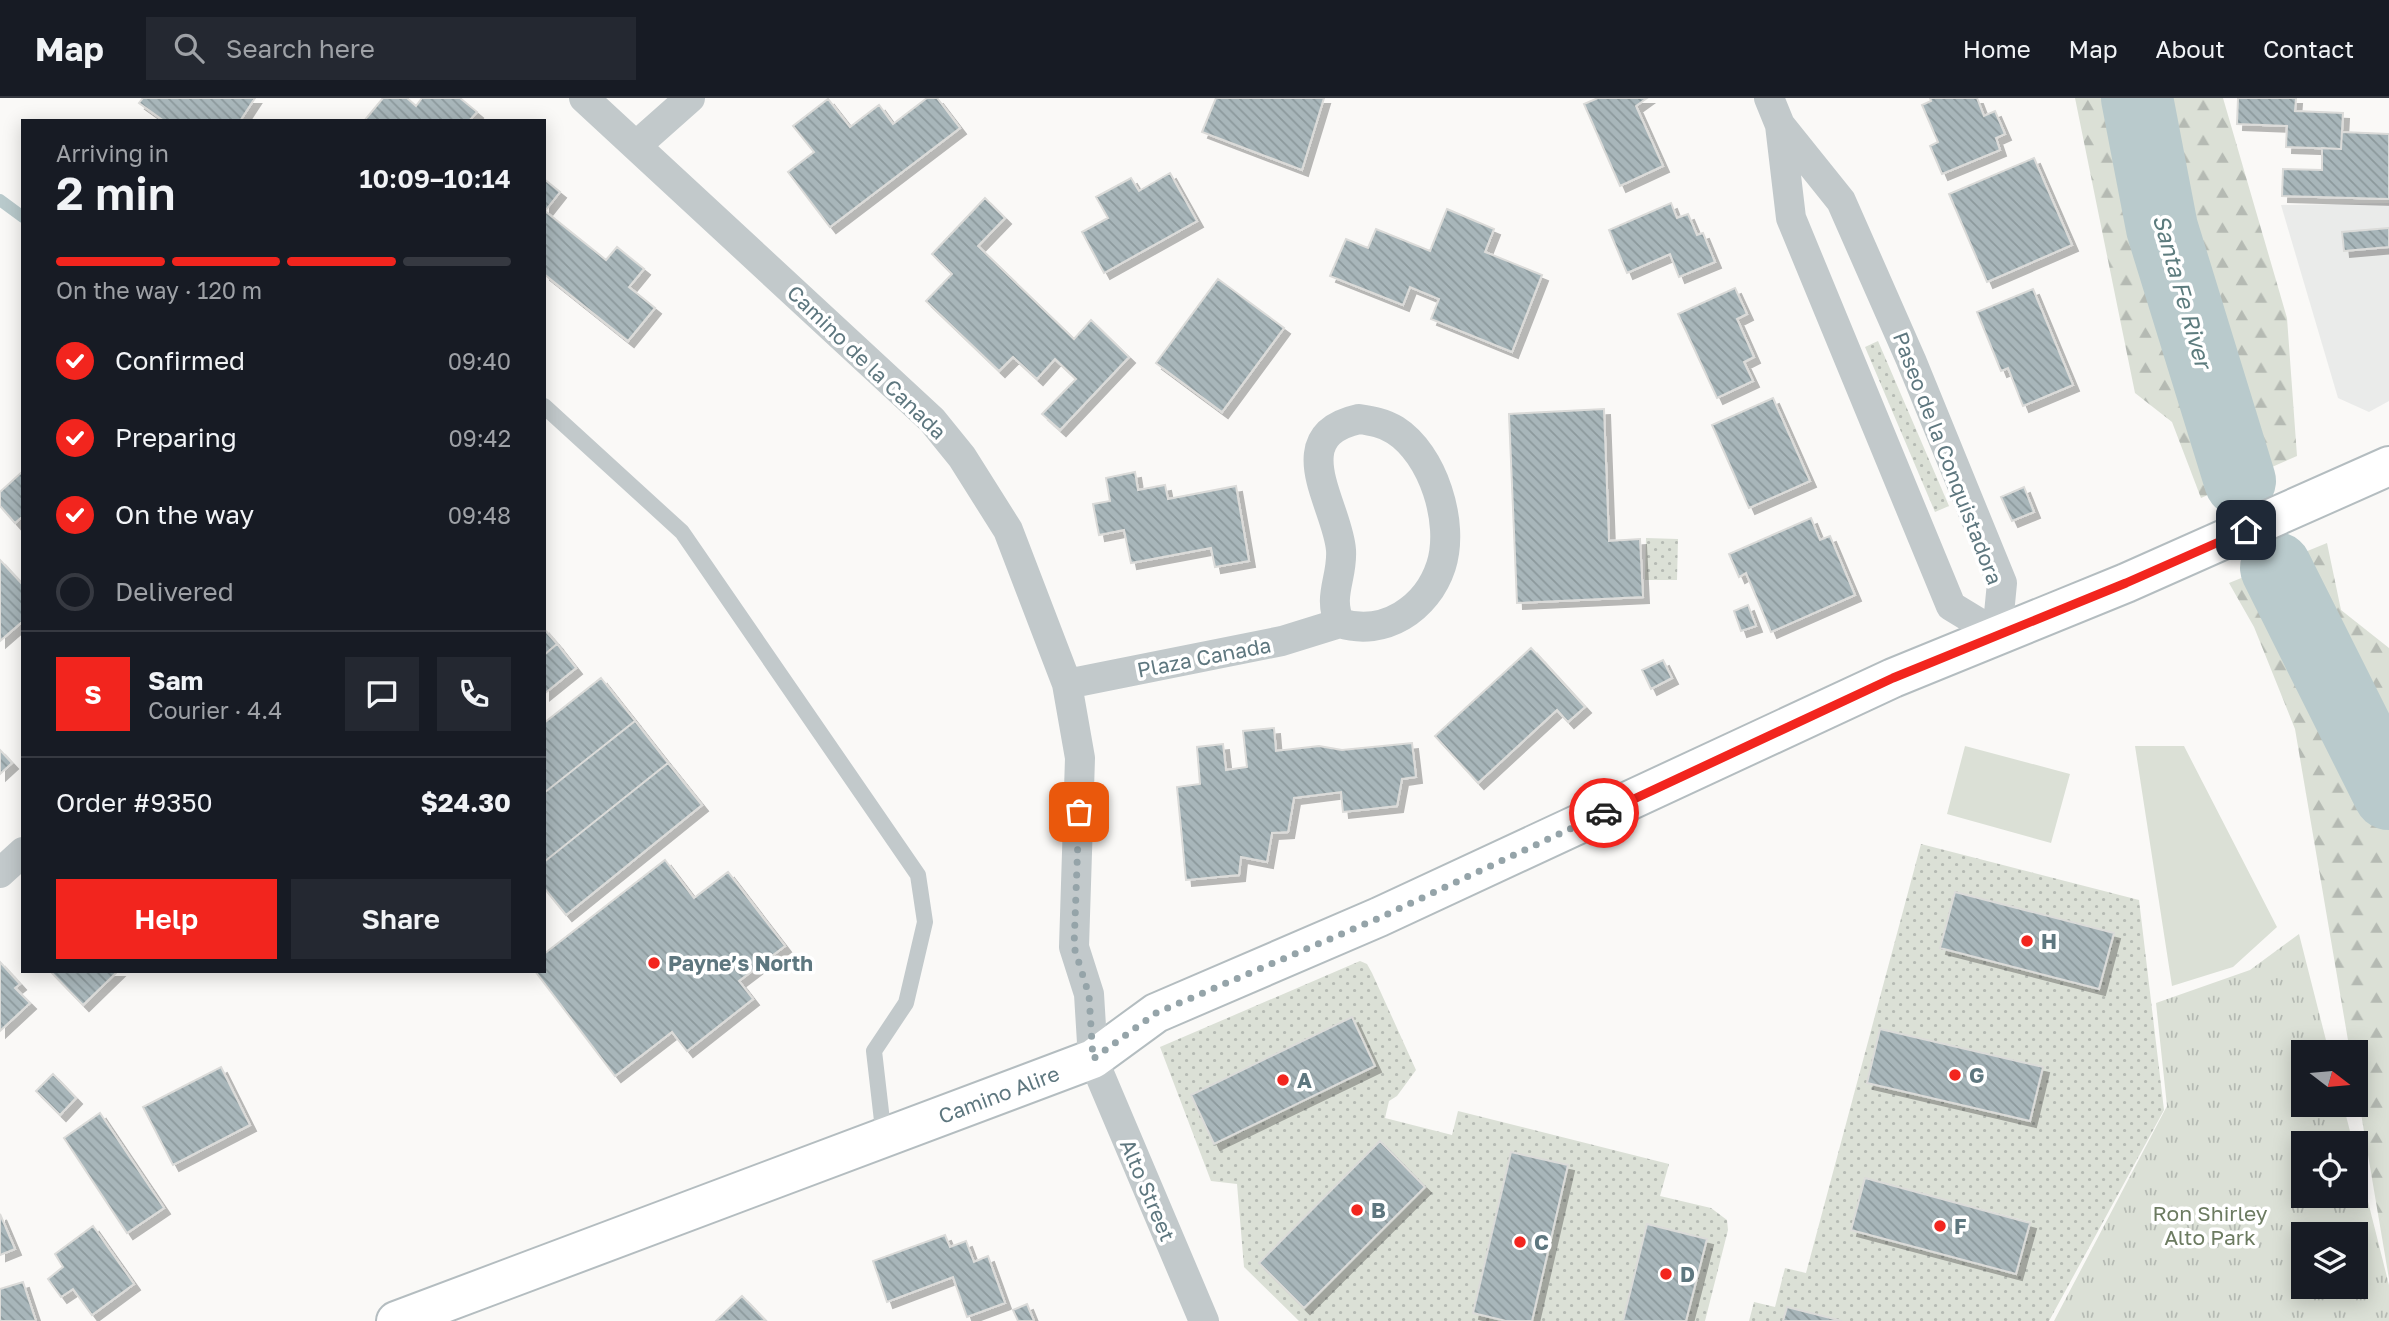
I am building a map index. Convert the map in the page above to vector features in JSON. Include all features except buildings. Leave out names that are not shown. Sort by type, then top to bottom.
[{"type":"street","name":"Camino de la Canada","points":[[584,98],[898,386],[962,457],[1008,530],[1067,684],[1080,758],[1074,947],[1089,995],[1093,1059]]},
{"type":"street","points":[[637,145],[690,98]]},
{"type":"street","name":"Paseo de la Conquistadora","points":[[1769,98],[1780,125],[1791,218],[1951,606],[1997,634],[2001,583],[1911,360],[1841,201],[1780,125]]},
{"type":"street","name":"Plaza Canada","points":[[1067,684],[1282,641],[1340,623],[1355,628],[1375,627],[1397,619],[1418,605],[1442,565],[1445,540],[1442,515],[1427,467],[1404,438],[1378,422],[1359,419],[1341,423],[1328,436],[1320,454],[1318,473],[1323,495],[1339,533],[1341,552],[1334,610],[1340,623]]},
{"type":"street","name":"Camino Alire","points":[[396,1321],[1093,1059],[1156,1013],[1379,918],[1893,678],[2126,583],[2389,466]]},
{"type":"street","points":[[0,873],[21,854]]},
{"type":"street","name":"Alto Street","points":[[1093,1059],[1204,1321]]},
{"type":"lane","points":[[546,408],[682,532],[918,875],[925,922],[906,1003],[874,1051],[884,1138]]},
{"type":"shaded area","points":[[2389,203],[2389,401],[2369,412],[2338,398],[2281,205]]},
{"type":"green space","points":[[2075,98],[2223,98],[2287,318],[2297,456],[2201,498],[2172,422],[2135,393]]},
{"type":"green space","points":[[1878,341],[1949,506],[1935,512],[1865,347]]},
{"type":"green space","points":[[1646,538],[1678,539],[1677,580],[1645,580]]},
{"type":"green space","points":[[2327,543],[2341,610],[2389,648],[2389,1279],[2368,1155],[2368,1131],[2364,1131],[2362,1117],[2368,1117],[2368,1040],[2348,1040],[2295,729],[2254,627],[2229,583]]},
{"type":"green space","points":[[1965,746],[2070,774],[2051,843],[1947,814]]},
{"type":"green space","points":[[2135,746],[2184,746],[2277,927],[2233,967],[2172,986]]},
{"type":"green space","points":[[1921,844],[2139,900],[2164,1110],[2049,1321],[1842,1321],[1787,1307],[1783,1321],[1749,1321],[1754,1302],[1775,1307],[1785,1268],[1806,1273]],"holes":[[[1955,892],[2113,933],[2099,989],[1940,948]],[[1880,1029],[2042,1067],[2030,1121],[1867,1083]],[[1865,1178],[2030,1222],[2016,1274],[1851,1230]]]},
{"type":"green space","name":"Ron Shirley Alto Park","points":[[2299,934],[2326,1040],[2291,1040],[2291,1117],[2346,1117],[2350,1131],[2291,1131],[2291,1208],[2368,1208],[2368,1202],[2389,1285],[2389,1321],[2054,1321],[2167,1106],[2156,1003],[2250,970]]},
{"type":"green space","points":[[1360,961],[1367,964],[1372,973],[1416,1070],[1397,1096],[1389,1101],[1385,1118],[1452,1135],[1458,1111],[1669,1164],[1660,1196],[1711,1208],[1727,1220],[1728,1230],[1705,1321],[1299,1321],[1244,1267],[1237,1184],[1211,1181],[1160,1047]]},
{"type":"waterway","name":"Santa Fe River","points":[[2137,98],[2162,228],[2240,481]]},
{"type":"waterway","points":[[0,200],[21,216]]},
{"type":"waterway","name":"Santa Fe River","points":[[2276,568],[2389,794]]},
{"type":"way so far","points":[[1079,812],[1074,947],[1089,995],[1093,1059],[1156,1013],[1379,918],[1604,813]]},
{"type":"place","name":"H","points":[[2027,941]]},
{"type":"place","name":"Payne’s North","points":[[654,963]]},
{"type":"place","name":"G","points":[[1955,1075]]},
{"type":"place","name":"A","points":[[1283,1080]]},
{"type":"place","name":"B","points":[[1357,1210]]},
{"type":"place","name":"F","points":[[1940,1226]]},
{"type":"place","name":"C","points":[[1520,1242]]},
{"type":"place","name":"D","points":[[1666,1274]]},
{"type":"route","points":[[1604,813],[1893,678],[2126,583],[2246,530]]}]
